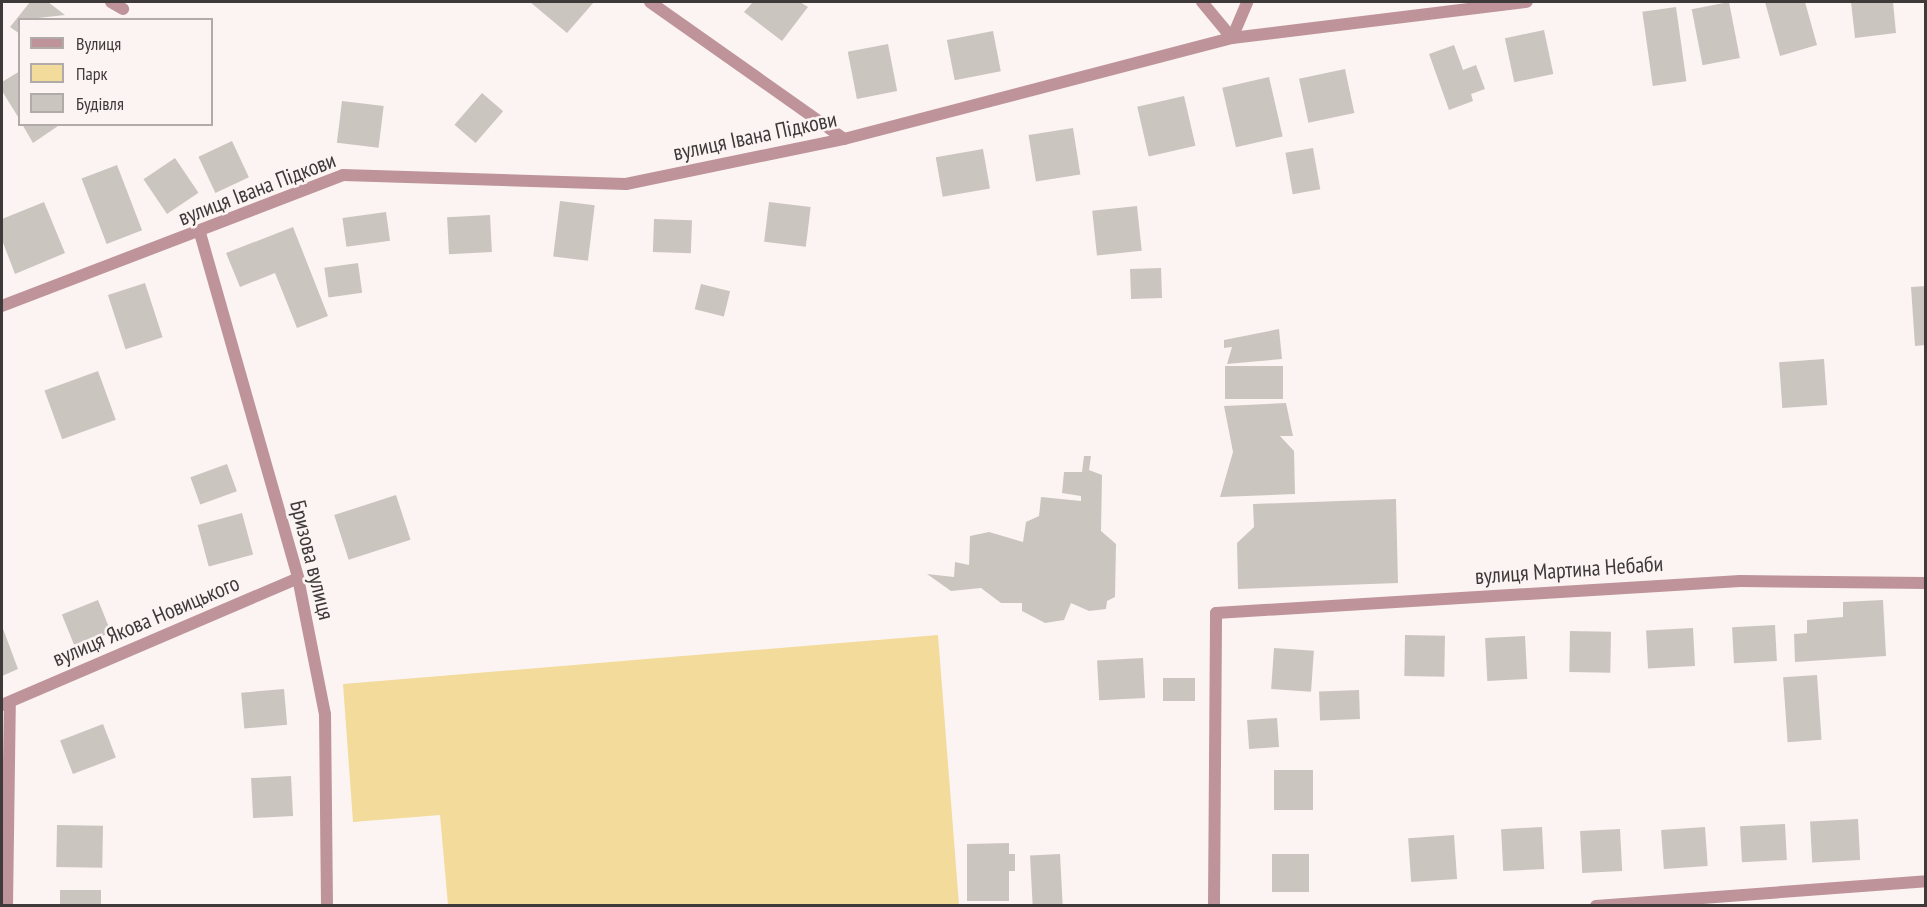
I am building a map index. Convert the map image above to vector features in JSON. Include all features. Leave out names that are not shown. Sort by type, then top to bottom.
[{"type":"street","points":[[111,2],[123,9]]},
{"type":"street","points":[[650,2],[844,139]]},
{"type":"street","points":[[1202,2],[1232,38],[1247,2]]},
{"type":"street","name":"вулиця Івана Підкови","points":[[2,306],[200,233],[343,175],[626,184],[844,139],[1232,38],[1527,2]]},
{"type":"street","name":"Бризова вулиця","points":[[200,233],[298,578],[325,714],[327,906]]},
{"type":"street","name":"вулиця Якова Новицького","points":[[8,906],[6,704],[298,578]]},
{"type":"street","name":"вулиця Мартина Небаби","points":[[1214,906],[1216,614],[1740,581],[1926,583]]},
{"type":"street","points":[[1596,906],[1926,881]]},
{"type":"green space","points":[[938,635],[959,905],[448,905],[440,815],[353,822],[343,684]]},
{"type":"building","points":[[30,2],[48,2],[65,15],[18,18],[18,33],[10,27]]},
{"type":"building","points":[[530,2],[594,2],[567,33]]},
{"type":"building","points":[[753,2],[800,2],[808,7],[782,41],[744,12]]},
{"type":"building","points":[[1729,2],[1740,58],[1703,65],[1692,9]]},
{"type":"building","points":[[1765,2],[1805,2],[1817,45],[1780,56]]},
{"type":"building","points":[[1851,2],[1893,2],[1896,33],[1855,38]]},
{"type":"building","points":[[1676,7],[1686,81],[1653,86],[1642,12]]},
{"type":"building","points":[[1544,30],[1553,74],[1514,82],[1505,38]]},
{"type":"building","points":[[993,31],[1001,71],[955,80],[947,40]]},
{"type":"building","points":[[888,44],[897,91],[857,99],[848,52]]},
{"type":"building","points":[[1454,45],[1463,70],[1476,65],[1485,89],[1471,94],[1473,101],[1449,110],[1429,54]]},
{"type":"building","points":[[1345,69],[1354,113],[1308,123],[1299,79]]},
{"type":"building","points":[[18,72],[18,117],[2,91],[2,82]]},
{"type":"building","points":[[1269,77],[1283,136],[1236,147],[1222,88]]},
{"type":"building","points":[[482,93],[503,111],[476,143],[454,125]]},
{"type":"building","points":[[1184,96],[1195,146],[1149,156],[1137,107]]},
{"type":"building","points":[[342,101],[384,106],[379,148],[337,143]]},
{"type":"building","points":[[23,126],[58,126],[33,143]]},
{"type":"building","points":[[1073,128],[1080,174],[1036,181],[1029,135]]},
{"type":"building","points":[[232,141],[249,177],[215,193],[198,157]]},
{"type":"building","points":[[1313,148],[1320,189],[1293,194],[1285,153]]},
{"type":"building","points":[[983,149],[990,188],[943,197],[936,157]]},
{"type":"building","points":[[175,158],[198,193],[167,214],[143,179]]},
{"type":"building","points":[[117,165],[142,230],[107,244],[82,179]]},
{"type":"building","points":[[560,201],[595,205],[588,261],[553,257]]},
{"type":"building","points":[[44,202],[65,253],[15,274],[2,240],[2,219]]},
{"type":"building","points":[[769,202],[811,207],[806,247],[764,242]]},
{"type":"building","points":[[1137,206],[1142,251],[1097,255],[1092,211]]},
{"type":"building","points":[[386,212],[390,241],[346,247],[342,218]]},
{"type":"building","points":[[490,215],[492,252],[449,254],[447,217]]},
{"type":"building","points":[[654,219],[692,220],[691,253],[653,252]]},
{"type":"building","points":[[293,227],[328,316],[297,328],[275,273],[240,287],[226,253]]},
{"type":"building","points":[[358,263],[362,293],[329,297],[324,268]]},
{"type":"building","points":[[1161,268],[1162,298],[1131,299],[1130,269]]},
{"type":"building","points":[[145,283],[163,337],[126,349],[108,295]]},
{"type":"building","points":[[701,284],[730,291],[724,316],[695,309]]},
{"type":"building","points":[[1926,286],[1926,345],[1915,346],[1911,287]]},
{"type":"building","points":[[1279,329],[1282,359],[1227,364],[1232,347],[1224,348],[1224,340]]},
{"type":"building","points":[[1824,359],[1827,405],[1782,408],[1779,362]]},
{"type":"building","points":[[1225,366],[1283,366],[1283,399],[1225,399]]},
{"type":"building","points":[[98,371],[116,420],[62,439],[44,390]]},
{"type":"building","points":[[1286,403],[1293,436],[1280,436],[1294,451],[1295,494],[1220,497],[1233,452],[1224,406]]},
{"type":"building","points":[[1084,456],[1091,456],[1089,470],[1102,475],[1101,531],[1116,544],[1115,597],[1107,601],[1106,609],[1089,611],[1071,603],[1064,620],[1045,623],[1022,611],[1022,603],[1001,603],[981,588],[951,591],[927,574],[954,577],[955,562],[969,565],[970,536],[989,532],[1023,542],[1026,522],[1039,516],[1041,497],[1081,501],[1081,496],[1062,493],[1064,472],[1082,472]]},
{"type":"building","points":[[227,464],[237,491],[200,505],[190,477]]},
{"type":"building","points":[[396,495],[411,540],[349,560],[334,515]]},
{"type":"building","points":[[1396,499],[1398,583],[1238,589],[1237,543],[1254,527],[1253,504]]},
{"type":"building","points":[[242,513],[253,555],[209,566],[198,525]]},
{"type":"building","points":[[98,600],[111,632],[75,647],[62,615]]},
{"type":"building","points":[[1883,600],[1886,656],[1795,662],[1794,634],[1807,633],[1807,620],[1843,617],[1843,602]]},
{"type":"building","points":[[1775,625],[1777,661],[1734,663],[1732,627]]},
{"type":"building","points":[[2,626],[18,669],[2,676]]},
{"type":"building","points":[[1693,628],[1695,666],[1648,668],[1646,630]]},
{"type":"building","points":[[1570,631],[1611,632],[1610,673],[1569,672]]},
{"type":"building","points":[[1405,635],[1445,636],[1444,677],[1404,676]]},
{"type":"building","points":[[1525,636],[1527,679],[1487,681],[1485,638]]},
{"type":"building","points":[[1274,648],[1314,651],[1311,692],[1271,689]]},
{"type":"building","points":[[1143,658],[1145,698],[1099,700],[1097,660]]},
{"type":"building","points":[[1817,675],[1822,740],[1788,742],[1783,677]]},
{"type":"building","points":[[1163,678],[1195,678],[1195,701],[1163,701]]},
{"type":"building","points":[[284,689],[287,725],[244,729],[241,693]]},
{"type":"building","points":[[1359,690],[1360,719],[1320,720],[1319,691]]},
{"type":"building","points":[[1277,718],[1279,747],[1249,749],[1247,720]]},
{"type":"building","points":[[103,724],[116,758],[73,774],[60,740]]},
{"type":"building","points":[[1274,770],[1313,770],[1313,810],[1274,810]]},
{"type":"building","points":[[291,776],[293,816],[253,818],[251,778]]},
{"type":"building","points":[[1858,819],[1860,860],[1812,862],[1810,822]]},
{"type":"building","points":[[1785,824],[1787,860],[1742,862],[1740,826]]},
{"type":"building","points":[[57,825],[103,826],[102,868],[56,867]]},
{"type":"building","points":[[1542,827],[1544,869],[1503,871],[1501,829]]},
{"type":"building","points":[[1705,827],[1708,866],[1664,869],[1661,830]]},
{"type":"building","points":[[1620,829],[1622,871],[1582,873],[1580,831]]},
{"type":"building","points":[[1454,835],[1457,879],[1411,882],[1408,838]]},
{"type":"building","points":[[1009,843],[1009,854],[1015,854],[1015,871],[1009,871],[1009,901],[967,901],[967,844]]},
{"type":"building","points":[[1060,854],[1063,906],[1033,906],[1030,856]]},
{"type":"building","points":[[1272,854],[1309,854],[1309,892],[1272,892]]},
{"type":"building","points":[[60,890],[101,890],[101,906],[60,906]]}]
